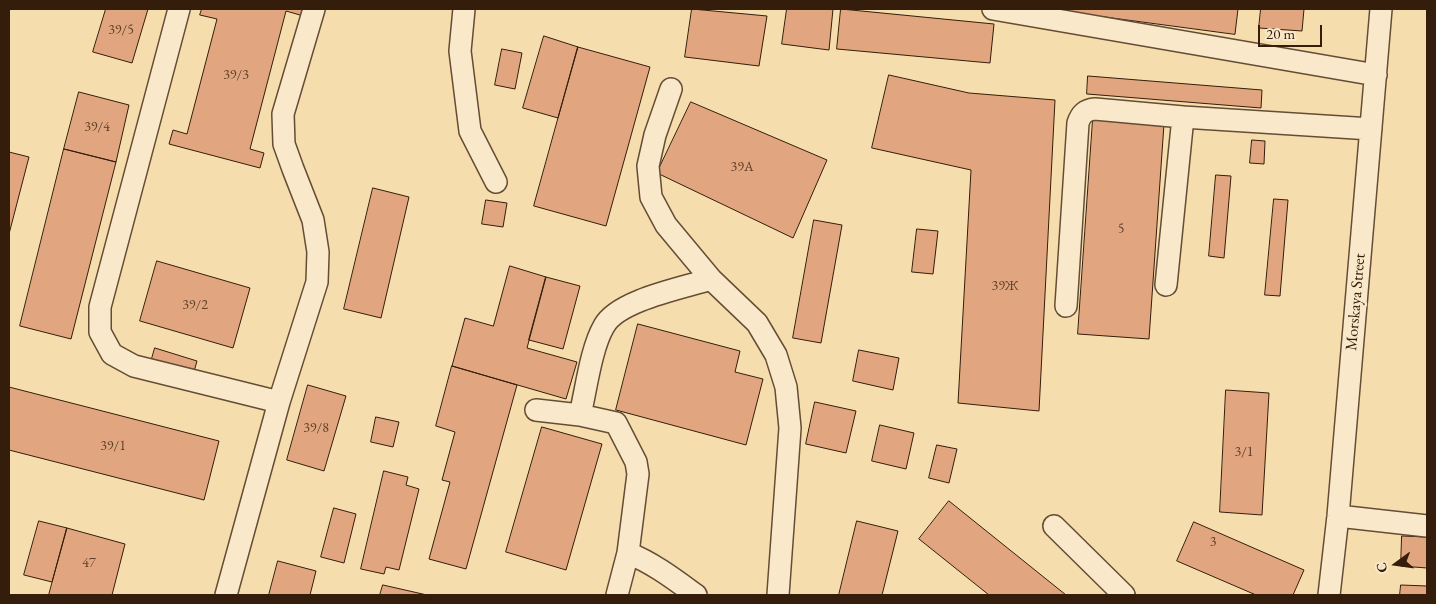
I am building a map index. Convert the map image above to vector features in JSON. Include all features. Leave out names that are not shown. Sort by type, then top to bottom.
[{"type":"street","points":[[179,9],[100,307],[100,332],[112,354],[134,366],[279,402]]},
{"type":"street","points":[[226,595],[279,402],[317,282],[318,252],[313,220],[284,144],[283,114],[314,9]]},
{"type":"street","points":[[464,9],[460,50],[470,131],[496,182]]},
{"type":"street","points":[[993,9],[1376,75]]},
{"type":"street","name":"Morskaya Street","points":[[1329,595],[1338,516],[1381,9]]},
{"type":"street","points":[[671,88],[655,135],[648,166],[651,197],[666,226],[711,278],[757,323],[776,355],[786,388],[790,428],[778,595]]},
{"type":"street","points":[[1066,306],[1078,124],[1080,116],[1087,110],[1095,109],[1371,130]]},
{"type":"street","points":[[1166,285],[1182,117]]},
{"type":"street","points":[[580,415],[597,341],[604,325],[616,312],[632,304],[711,278]]},
{"type":"street","points":[[536,410],[580,415],[616,423],[636,462],[638,474],[628,553],[617,595]]},
{"type":"street","points":[[1338,516],[1427,526]]},
{"type":"street","points":[[1054,526],[1124,595]]},
{"type":"street","points":[[628,553],[646,560],[696,595]]},
{"type":"building","points":[[106,9],[148,9],[132,63],[93,52]]},
{"type":"building","points":[[202,9],[309,9],[307,17],[286,11],[250,149],[264,153],[260,168],[169,144],[173,130],[187,134],[217,19],[200,15]]},
{"type":"building","points":[[692,9],[767,16],[759,66],[685,57]]},
{"type":"building","points":[[787,9],[833,9],[829,50],[782,44]]},
{"type":"building","points":[[841,9],[994,24],[990,63],[837,49]]},
{"type":"building","points":[[1045,9],[1238,9],[1235,34]]},
{"type":"building","points":[[1261,9],[1304,9],[1302,31],[1259,28]]},
{"type":"building","points":[[544,36],[578,47],[558,118],[523,108]]},
{"type":"building","points":[[578,47],[650,67],[606,226],[534,206]]},
{"type":"building","points":[[502,49],[522,53],[515,89],[495,85]]},
{"type":"building","points":[[889,75],[969,93],[1055,100],[1039,411],[958,403],[971,170],[872,148]]},
{"type":"building","points":[[1088,76],[1262,90],[1261,108],[1087,94]]},
{"type":"building","points":[[79,92],[129,105],[116,162],[64,149]]},
{"type":"building","points":[[691,102],[827,160],[793,238],[657,173]]},
{"type":"building","points":[[1093,119],[1164,124],[1149,339],[1078,334]]},
{"type":"building","points":[[1252,140],[1265,141],[1264,164],[1250,163]]},
{"type":"building","points":[[64,149],[116,162],[71,339],[20,326]]},
{"type":"building","points":[[9,152],[29,157],[9,234]]},
{"type":"building","points":[[1216,175],[1231,176],[1224,258],[1209,256]]},
{"type":"building","points":[[373,188],[409,197],[381,318],[344,309]]},
{"type":"building","points":[[1274,199],[1288,200],[1280,296],[1265,295]]},
{"type":"building","points":[[486,200],[507,203],[503,227],[482,224]]},
{"type":"building","points":[[814,220],[842,225],[821,343],[793,338]]},
{"type":"building","points":[[917,229],[938,231],[933,274],[912,272]]},
{"type":"building","points":[[157,261],[250,288],[233,348],[140,321]]},
{"type":"building","points":[[510,266],[546,277],[527,348],[577,362],[566,399],[452,366],[465,318],[493,326]]},
{"type":"building","points":[[546,277],[580,286],[563,349],[529,340]]},
{"type":"building","points":[[638,324],[740,351],[735,372],[763,379],[746,445],[616,410]]},
{"type":"building","points":[[155,348],[197,361],[193,375],[151,362]]},
{"type":"building","points":[[859,350],[899,358],[893,390],[853,381]]},
{"type":"building","points":[[452,366],[517,385],[466,569],[429,559],[450,482],[442,480],[455,432],[436,426]]},
{"type":"building","points":[[308,385],[346,396],[324,471],[287,460]]},
{"type":"building","points":[[9,387],[219,441],[204,500],[9,450]]},
{"type":"building","points":[[1226,390],[1269,393],[1262,515],[1220,512]]},
{"type":"building","points":[[815,402],[856,411],[846,453],[806,444]]},
{"type":"building","points":[[376,417],[399,422],[393,447],[371,442]]},
{"type":"building","points":[[880,425],[914,433],[906,469],[872,461]]},
{"type":"building","points":[[542,427],[602,444],[566,570],[506,552]]},
{"type":"building","points":[[937,445],[957,449],[949,483],[929,478]]},
{"type":"building","points":[[384,471],[408,477],[406,485],[419,489],[399,570],[386,567],[384,574],[361,569]]},
{"type":"building","points":[[949,501],[1066,595],[989,595],[919,539]]},
{"type":"building","points":[[334,508],[356,514],[344,563],[321,557]]},
{"type":"building","points":[[39,521],[67,528],[52,582],[24,575]]},
{"type":"building","points":[[857,521],[898,531],[882,595],[839,595]]},
{"type":"building","points":[[1194,522],[1304,570],[1293,595],[1256,595],[1177,561]]},
{"type":"building","points":[[67,528],[125,544],[112,595],[49,595]]},
{"type":"building","points":[[1402,536],[1427,537],[1427,568],[1401,566]]},
{"type":"building","points":[[278,561],[316,571],[310,595],[269,595]]},
{"type":"building","points":[[383,585],[427,595],[380,595]]},
{"type":"building","points":[[1401,585],[1427,586],[1427,595],[1400,595]]}]
